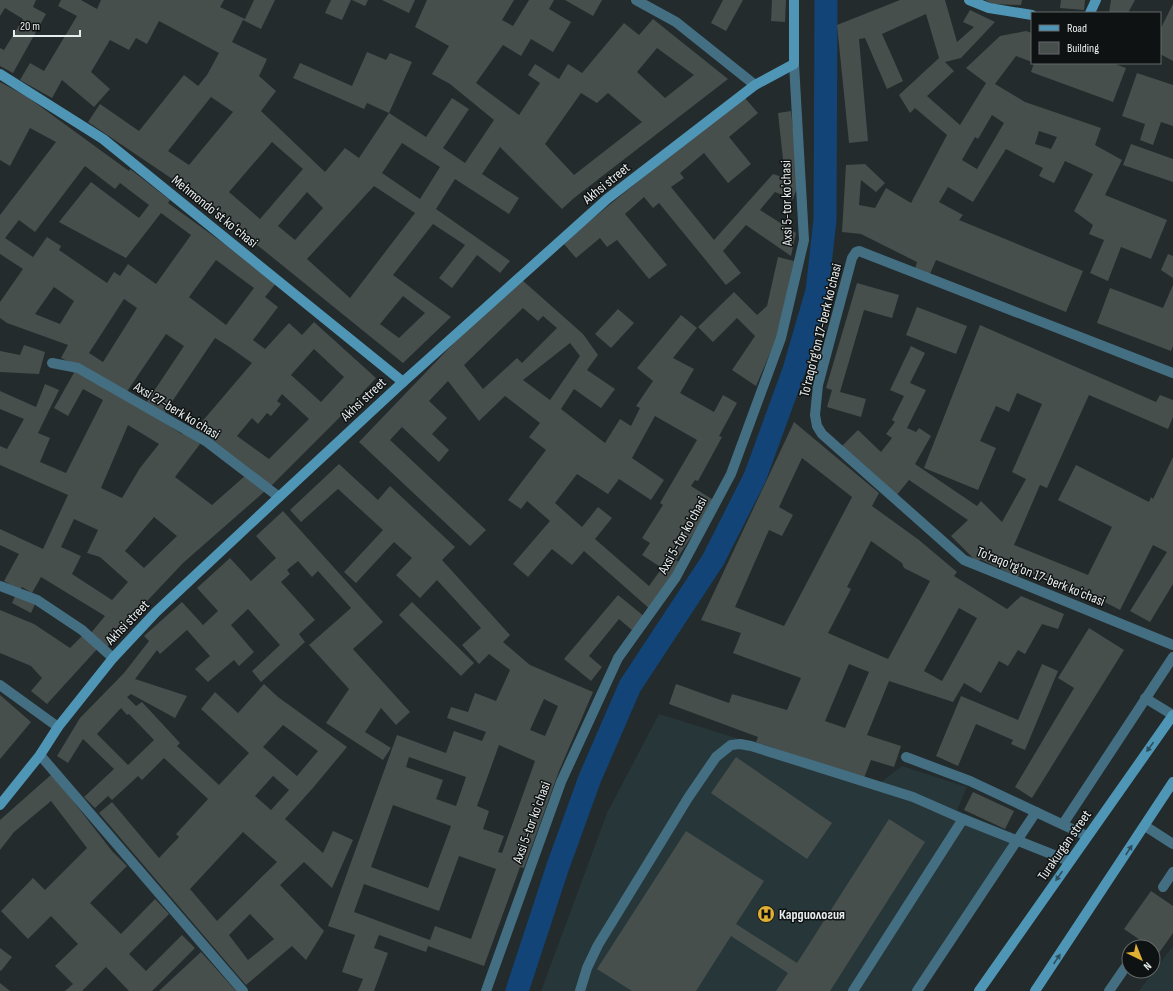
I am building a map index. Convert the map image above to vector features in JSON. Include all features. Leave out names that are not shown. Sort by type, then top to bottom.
[{"type":"street","points":[[636,0],[676,22],[755,86]]},
{"type":"street","points":[[794,0],[794,64]]},
{"type":"street","points":[[969,0],[989,8],[1031,15]]},
{"type":"street","points":[[1090,12],[1096,0]]},
{"type":"street","name":"Akhsi street","points":[[0,805],[40,755],[58,727],[113,658],[156,612],[279,497],[403,382],[607,200],[755,86],[794,64]]},
{"type":"street","name":"Аxsi 5-tor koʼchasi","points":[[486,991],[564,775],[618,658],[676,577],[731,474],[781,338],[804,240],[794,64]]},
{"type":"street","name":"Mehmondoʻst koʻchasi","points":[[0,74],[103,139],[403,382]]},
{"type":"street","name":"To'raqo'rg'on 17-berk koʼchasi","points":[[1173,373],[860,251],[856,252],[852,258],[820,377],[815,415],[817,426],[822,434],[964,560],[1173,645]]},
{"type":"street","name":"Аxsi 27-berk koʼchasi","points":[[52,363],[78,368],[207,442],[279,497]]},
{"type":"street","points":[[0,586],[37,600],[82,630],[113,658]]},
{"type":"street","points":[[1063,824],[1173,657]]},
{"type":"street","points":[[0,684],[58,727]]},
{"type":"street","points":[[1146,698],[1173,715]]},
{"type":"street","name":"Turakurgan street","points":[[979,991],[1173,715]]},
{"type":"street","points":[[580,991],[587,968],[602,939],[688,798],[716,757],[731,745],[740,744],[751,746],[913,797],[963,819],[1069,861]]},
{"type":"street","points":[[40,755],[243,991]]},
{"type":"street","points":[[906,757],[970,781],[1087,836]]},
{"type":"street","points":[[1035,991],[1173,782]]},
{"type":"street","points":[[917,991],[1036,812]]},
{"type":"street","points":[[853,991],[963,819]]},
{"type":"street","points":[[1145,826],[1173,844]]},
{"type":"street","points":[[1163,888],[1173,872]]},
{"type":"street","points":[[1109,991],[1121,974]]},
{"type":"shaded area","name":"Кардиология","points":[[659,714],[880,783],[902,766],[967,787],[957,810],[1013,837],[914,991],[541,991],[607,813]]},
{"type":"shaded area","points":[[1173,946],[1173,991],[1139,991],[1148,979],[1161,979],[1161,962]]},
{"type":"building","points":[[0,0],[36,0],[33,7],[46,14],[13,73],[0,66],[0,48],[4,50],[23,19],[5,8],[0,16]]},
{"type":"building","points":[[61,0],[81,0],[97,9],[101,0],[224,0],[220,7],[245,19],[254,0],[275,0],[261,29],[243,20],[232,42],[267,59],[259,76],[276,91],[261,111],[325,172],[345,148],[359,158],[389,113],[426,137],[452,98],[469,109],[443,148],[465,163],[494,120],[450,84],[432,74],[449,46],[415,27],[427,0],[514,0],[502,20],[513,26],[529,0],[554,0],[549,9],[571,22],[553,52],[531,39],[521,56],[503,45],[476,83],[519,115],[540,83],[528,75],[535,64],[559,79],[568,64],[582,73],[624,23],[639,35],[653,19],[728,79],[574,198],[562,209],[500,147],[482,174],[519,198],[509,214],[455,179],[436,209],[510,261],[500,273],[477,255],[452,288],[439,278],[465,245],[433,224],[393,275],[451,317],[403,363],[193,193],[88,122],[100,104],[139,131],[184,75],[198,86],[207,75],[219,53],[159,21],[147,44],[136,38],[129,50],[110,40],[91,72],[110,89],[94,107],[62,80],[52,98],[20,80],[30,63],[44,71],[77,16],[58,6]],"holes":[[[657,48],[694,75],[665,98],[637,72]],[[581,93],[597,103],[608,93],[642,122],[574,175],[545,144]],[[211,97],[233,112],[189,165],[168,151]],[[272,142],[303,169],[260,219],[229,192]],[[402,143],[440,167],[420,199],[382,173]],[[374,186],[415,213],[350,298],[307,259]],[[307,192],[323,208],[295,240],[278,226]],[[403,296],[425,313],[399,338],[380,324]]]},
{"type":"building","points":[[331,0],[351,0],[342,20],[325,13]]},
{"type":"building","points":[[352,0],[368,0],[365,6]]},
{"type":"building","points":[[382,0],[415,0],[409,13]]},
{"type":"building","points":[[565,0],[602,0],[593,16]]},
{"type":"building","points":[[723,0],[743,0],[726,31],[711,23]]},
{"type":"building","points":[[772,0],[786,0],[785,22],[771,21]]},
{"type":"building","points":[[900,0],[945,0],[957,42],[974,27],[963,22],[970,10],[995,22],[961,58],[945,62],[954,71],[927,96],[960,125],[986,83],[966,68],[1000,36],[1026,31],[1031,33],[1031,62],[1016,56],[995,84],[1025,102],[1101,128],[1095,145],[1122,160],[1105,195],[1167,220],[1151,259],[1121,247],[1108,281],[1090,273],[1104,240],[1089,234],[1093,225],[1074,211],[1093,174],[1065,161],[1054,183],[1039,176],[1043,168],[1006,149],[973,202],[948,187],[939,202],[963,215],[959,220],[1083,271],[1066,312],[936,260],[930,274],[915,269],[917,262],[861,234],[842,232],[846,165],[865,164],[885,183],[876,192],[861,180],[859,205],[875,208],[886,188],[911,203],[947,135],[915,108],[910,113],[899,95],[939,58],[926,14],[882,34],[903,81],[887,89],[865,38],[859,39],[868,141],[849,143],[837,25]],"holes":[[[992,115],[1004,123],[977,169],[962,160],[975,137],[978,139]],[[1039,131],[1057,137],[1051,149],[1035,144]]]},
{"type":"building","points":[[985,0],[1022,0],[1021,5],[992,4]]},
{"type":"building","points":[[1061,0],[1085,0],[1084,10],[1060,8]]},
{"type":"building","points":[[1111,0],[1135,0],[1129,12],[1109,12]]},
{"type":"building","points":[[1173,4],[1173,61],[1161,55],[1161,28]]},
{"type":"building","points":[[367,52],[386,60],[390,53],[412,62],[389,113],[367,103],[364,109],[293,78],[300,63],[352,86]]},
{"type":"building","points":[[1034,64],[1115,64],[1126,68],[1113,102],[1031,72]]},
{"type":"building","points":[[1137,73],[1173,85],[1173,126],[1161,122],[1153,145],[1140,140],[1145,124],[1122,116]]},
{"type":"building","points":[[0,82],[26,96],[129,171],[130,169],[170,200],[168,203],[277,282],[265,297],[278,307],[253,340],[265,349],[289,323],[302,335],[314,322],[376,378],[339,418],[270,487],[195,430],[252,363],[228,346],[215,338],[163,415],[146,403],[184,346],[166,334],[126,393],[110,382],[61,358],[68,345],[7,323],[0,318],[0,302],[23,269],[0,254],[0,215],[56,142],[30,128],[10,166],[0,160]],"holes":[[[85,166],[115,189],[120,183],[149,205],[139,218],[91,182],[59,222],[126,258],[161,213],[191,235],[156,284],[128,264],[120,276],[114,272],[107,283],[59,250],[61,246],[47,237],[33,257],[5,238],[19,220],[35,232]],[[216,260],[254,288],[226,325],[189,297]],[[54,287],[74,301],[60,324],[35,314]],[[124,299],[137,308],[103,362],[89,353]],[[314,349],[344,377],[321,402],[291,375]],[[282,394],[309,419],[269,459],[237,436],[252,418],[258,424],[267,413],[271,416],[281,404],[277,401]]]},
{"type":"building","points":[[745,98],[758,113],[729,137],[751,164],[728,183],[704,153],[680,173],[684,178],[671,187],[714,240],[773,174],[785,178],[778,113],[791,111],[799,183],[793,199],[775,192],[760,210],[796,233],[791,256],[746,225],[723,251],[741,273],[726,285],[659,203],[653,208],[644,197],[625,214],[667,265],[649,279],[617,240],[607,247],[600,238],[576,258],[563,243],[714,119],[716,121]]},
{"type":"building","points":[[1131,144],[1173,159],[1173,182],[1123,165]]},
{"type":"building","points":[[1168,254],[1173,256],[1173,278],[1161,270]]},
{"type":"building","points":[[778,257],[794,261],[777,337],[756,386],[732,370],[755,336],[737,318],[713,342],[698,327],[734,292],[757,315],[767,306]]},
{"type":"building","points":[[521,279],[583,334],[598,355],[587,370],[615,389],[601,408],[574,389],[561,409],[605,443],[620,419],[631,426],[640,408],[636,406],[653,381],[637,368],[681,315],[697,328],[673,358],[694,369],[680,393],[714,412],[723,395],[737,403],[719,436],[722,437],[698,481],[695,480],[691,486],[715,501],[676,560],[682,564],[651,610],[584,551],[572,565],[552,549],[528,577],[513,564],[550,521],[527,501],[521,509],[508,500],[546,450],[529,437],[540,423],[505,396],[479,421],[448,381],[429,401],[447,418],[432,434],[449,450],[439,462],[402,427],[390,440],[486,530],[470,546],[359,442],[474,322]],"holes":[[[523,308],[538,321],[543,316],[557,328],[522,363],[517,358],[483,389],[464,365]],[[570,343],[580,356],[550,400],[523,380]],[[655,416],[697,440],[660,503],[663,505],[642,538],[650,543],[642,555],[662,568],[649,586],[595,539],[612,518],[598,507],[582,527],[555,503],[577,474],[608,494],[619,479],[651,500],[664,480],[632,458]]]},
{"type":"building","points":[[857,283],[899,295],[892,318],[864,310],[840,392],[866,399],[861,417],[827,407],[832,390],[826,388]]},
{"type":"building","points":[[1173,285],[1173,346],[1171,351],[1097,323],[1110,288],[1163,308]]},
{"type":"building","points":[[917,307],[967,326],[956,354],[906,335]]},
{"type":"building","points":[[618,309],[634,323],[611,348],[595,334]]},
{"type":"building","points":[[980,325],[1156,402],[1160,395],[1173,400],[1173,417],[1168,429],[1089,395],[1047,488],[1040,485],[1014,545],[1088,575],[1112,527],[1058,500],[1076,465],[1149,502],[1151,497],[1153,499],[1173,457],[1173,584],[1150,622],[1130,611],[1167,552],[1153,545],[1120,610],[1099,599],[1097,602],[1053,585],[1054,583],[1022,569],[1018,577],[980,559],[978,563],[951,536],[968,520],[909,480],[896,496],[841,447],[858,430],[881,452],[892,438],[886,434],[895,422],[892,420],[904,396],[890,390],[911,346],[925,353],[910,383],[926,390],[907,428],[916,432],[919,428],[931,436],[915,464],[977,506],[981,501],[1002,522],[1026,479],[1012,472],[1042,404],[1017,393],[1009,412],[996,406],[980,441],[996,448],[978,490],[924,468]]},
{"type":"building","points":[[24,345],[45,352],[39,374],[0,372],[0,351],[20,355]]},
{"type":"building","points":[[75,371],[124,397],[182,434],[184,431],[200,444],[175,477],[212,505],[246,475],[265,491],[183,563],[107,647],[90,634],[105,616],[41,577],[32,593],[22,587],[20,590],[4,581],[19,554],[0,545],[0,529],[43,549],[68,495],[0,465],[0,446],[7,449],[24,419],[0,409],[0,391],[36,407],[45,384],[59,390],[38,433],[50,438],[40,462],[66,473],[103,400],[83,389],[68,416],[54,408]],"holes":[[[128,425],[159,444],[140,468],[122,498],[101,488]],[[154,517],[177,536],[144,568],[125,551]],[[74,519],[98,530],[87,553],[100,557],[128,582],[112,600],[72,574],[81,556],[61,547]]]},
{"type":"building","points":[[794,422],[879,493],[872,506],[919,540],[957,572],[954,576],[1007,609],[1021,596],[1064,614],[1058,629],[1042,624],[1025,654],[1018,650],[1008,666],[999,661],[981,693],[964,683],[953,702],[889,681],[867,735],[901,746],[894,767],[871,760],[864,778],[756,742],[758,737],[669,704],[676,684],[729,703],[732,694],[787,710],[801,678],[733,653],[741,633],[701,620]],"holes":[[[802,458],[852,497],[784,626],[735,607],[769,530],[782,536],[793,515],[779,507]],[[871,541],[902,563],[904,568],[930,581],[888,659],[828,633],[851,589],[847,587]],[[959,608],[977,618],[942,681],[924,671]],[[849,664],[869,672],[845,728],[825,721]]]},
{"type":"building","points":[[339,464],[378,500],[390,486],[455,547],[442,560],[510,635],[503,642],[530,665],[593,692],[559,771],[524,868],[520,867],[484,966],[428,946],[426,952],[379,935],[374,948],[388,953],[374,991],[358,991],[363,979],[342,972],[355,935],[328,926],[397,735],[446,753],[454,731],[482,741],[486,732],[447,718],[451,707],[468,712],[475,693],[496,701],[510,670],[489,654],[479,664],[462,645],[481,628],[437,580],[420,598],[396,575],[412,558],[394,542],[356,583],[344,572],[383,530],[338,489],[301,522],[290,510]],"holes":[[[544,699],[558,706],[545,736],[530,730]],[[499,745],[535,761],[502,853],[498,852],[504,836],[483,829],[489,811],[477,806]],[[409,757],[466,777],[456,806],[436,799],[443,780],[406,767]],[[393,805],[451,826],[428,888],[371,867]],[[459,856],[496,869],[471,939],[435,926],[430,940],[354,912],[364,884],[439,911]]]},
{"type":"building","points":[[283,511],[383,622],[353,649],[410,712],[396,725],[381,708],[365,732],[391,748],[383,760],[326,723],[349,689],[309,645],[351,608],[318,571],[312,577],[298,561],[287,570],[290,574],[281,582],[315,620],[299,634],[305,642],[261,682],[252,671],[280,645],[248,609],[231,625],[254,652],[239,666],[234,660],[208,682],[195,669],[210,656],[187,630],[160,654],[157,650],[135,679],[187,696],[175,718],[131,694],[127,697],[136,706],[142,702],[180,743],[177,746],[219,785],[249,753],[201,709],[215,692],[238,713],[264,684],[278,697],[347,747],[285,819],[323,853],[333,831],[353,840],[332,888],[304,862],[280,885],[324,931],[306,960],[292,946],[246,985],[99,813],[112,802],[159,858],[179,837],[176,834],[208,799],[164,758],[142,780],[138,776],[112,800],[108,796],[95,808],[84,797],[114,769],[83,739],[68,763],[57,756],[80,718],[124,673],[149,641],[144,636],[182,602],[203,625],[218,611],[197,588],[230,558],[251,581],[276,558],[256,536]],"holes":[[[121,708],[127,715],[129,714],[154,740],[128,765],[97,734]],[[283,725],[318,751],[297,776],[263,747]],[[273,776],[289,790],[271,810],[255,796]],[[243,832],[277,862],[217,921],[190,889]],[[250,914],[274,939],[248,960],[229,935]]]},
{"type":"building","points":[[16,594],[35,604],[31,613],[12,603]]},
{"type":"building","points":[[618,595],[645,617],[633,631],[619,619],[589,656],[602,667],[591,681],[564,659]]},
{"type":"building","points":[[412,602],[474,663],[461,676],[399,615]]},
{"type":"building","points":[[0,610],[34,624],[70,648],[83,635],[98,648],[47,704],[31,691],[42,678],[31,666],[0,653]]},
{"type":"building","points":[[1089,628],[1124,650],[1032,798],[1015,787],[1074,688],[1058,678]]},
{"type":"building","points":[[1042,664],[1058,671],[1025,750],[1011,744],[1013,740],[976,724],[958,766],[936,756],[961,696],[1018,720]]},
{"type":"building","points":[[0,695],[31,722],[0,759]]},
{"type":"building","points":[[736,757],[832,823],[807,859],[711,793]]},
{"type":"building","points":[[52,774],[112,851],[127,866],[90,903],[121,934],[155,899],[169,914],[129,954],[146,971],[182,935],[195,948],[152,991],[129,991],[106,967],[82,991],[65,991],[73,984],[55,966],[78,944],[51,916],[28,939],[1,911],[33,878],[45,890],[87,848],[51,801],[14,832],[0,850],[0,820]]},
{"type":"building","points":[[973,792],[1014,811],[1005,829],[964,810]]},
{"type":"building","points":[[889,819],[925,842],[830,991],[776,991],[788,973],[731,936],[696,991],[632,991],[597,969],[686,831],[764,881],[736,924],[797,963]]},
{"type":"building","points":[[1151,891],[1173,906],[1173,933],[1161,950],[1161,939],[1139,939],[1124,929]]},
{"type":"building","points":[[0,948],[12,957],[1,971],[0,970]]},
{"type":"building","points":[[201,952],[236,991],[159,991]]},
{"type":"building","points":[[0,983],[10,991],[0,991]]},
{"type":"waterway","points":[[517,991],[558,866],[590,778],[630,686],[713,560],[755,477],[794,370],[817,291],[825,220],[826,0]]},
{"type":"place","name":"Кардиология","points":[[766,914]]}]
